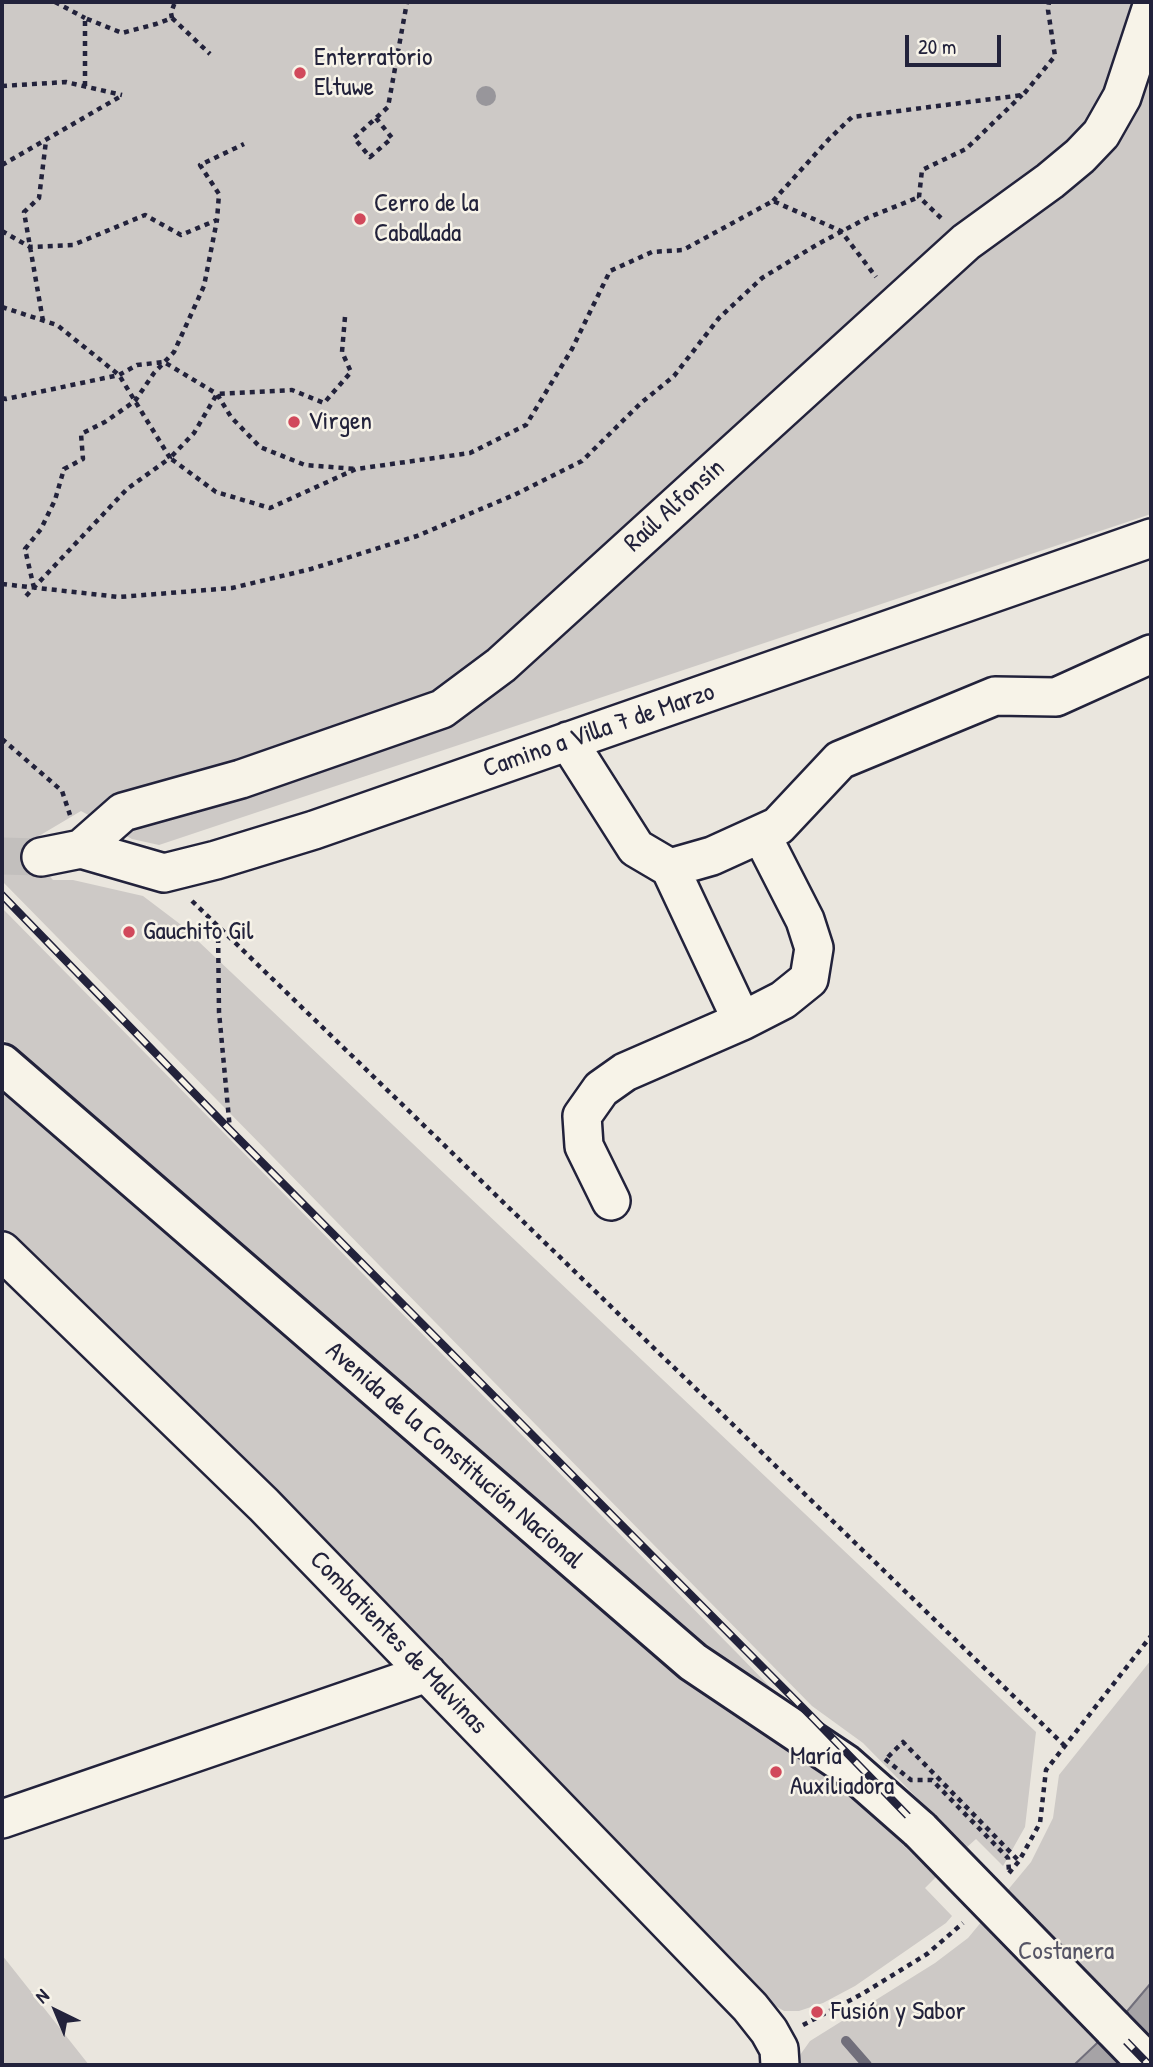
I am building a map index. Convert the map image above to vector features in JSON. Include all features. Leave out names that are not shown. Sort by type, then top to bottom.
[{"type":"main road","name":"Avenida de la Constitución Nacional","points":[[2,1064],[693,1662],[845,1765],[920,1830],[1149,2065]]},
{"type":"street","name":"Raúl Alfonsín","points":[[81,849],[123,812],[241,779],[442,709],[501,665],[966,242],[1080,156],[1101,134],[1122,97],[1151,9]]},
{"type":"street","name":"Camino a Villa 7 de Marzo","points":[[164,873],[314,830],[1151,538]]},
{"type":"street","points":[[670,867],[712,856],[778,827],[840,760],[995,696],[1056,697],[1151,654]]},
{"type":"street","points":[[568,741],[636,848],[670,867],[741,1021]]},
{"type":"street","points":[[611,1201],[584,1146],[582,1116],[601,1088],[625,1072],[783,1000],[809,979],[814,948],[805,920],[761,834]]},
{"type":"street","points":[[41,857],[81,849],[164,873]]},
{"type":"street","name":"Combatientes de Malvinas","points":[[2,1251],[264,1505],[750,2007],[769,2031],[779,2057]]},
{"type":"street","points":[[2,1819],[427,1673]]},
{"type":"path","points":[[55,2],[122,33],[172,18]]},
{"type":"path","points":[[175,2],[172,18],[210,54]]},
{"type":"path","points":[[376,118],[392,138],[370,157],[354,138],[388,107],[407,2]]},
{"type":"path","points":[[919,197],[922,170],[966,149],[1023,95],[1055,56],[1049,2]]},
{"type":"path","points":[[85,18],[85,86]]},
{"type":"path","points":[[2,86],[50,82],[85,86],[123,95],[2,165]]},
{"type":"path","points":[[2,398],[120,375],[137,365],[164,362],[217,394],[231,416],[261,447],[305,465],[356,469],[470,453],[526,425],[572,349],[610,271],[652,252],[684,250],[772,201],[852,117],[1023,95]]},
{"type":"path","points":[[43,321],[24,212],[39,198],[46,141]]},
{"type":"path","points":[[34,588],[24,549],[46,520],[64,469],[83,459],[81,434],[105,422],[135,401],[174,352],[204,286],[217,220],[219,194],[200,165],[244,144]]},
{"type":"path","points":[[919,197],[966,242]]},
{"type":"path","points":[[2,584],[119,597],[232,588],[311,569],[417,537],[514,495],[582,461],[641,402],[674,376],[719,318],[762,278],[841,231],[919,197]]},
{"type":"path","points":[[772,201],[841,231],[896,304]]},
{"type":"path","points":[[2,231],[30,247],[73,246],[145,215],[181,235],[217,220]]},
{"type":"path","points":[[2,307],[57,325],[120,375],[170,458],[216,492],[270,508],[356,469]]},
{"type":"path","points":[[217,394],[292,390],[324,403],[351,372],[342,352],[345,317]]},
{"type":"path","points":[[26,596],[127,489],[170,458],[194,433],[217,394]]},
{"type":"path","points":[[2,739],[62,791],[81,849]]},
{"type":"path","points":[[164,873],[1065,1746]]},
{"type":"path","points":[[218,928],[219,1012],[230,1130]]},
{"type":"path","points":[[885,1759],[904,1742],[1019,1861]]},
{"type":"green space","name":"Cerro de la Caballada","points":[[2,2],[1151,2],[1151,514],[159,845],[132,839],[81,811],[22,846],[53,880],[73,880],[143,896],[180,924],[1036,1732],[1025,1827],[1003,1866],[976,1839],[966,1848],[863,1743],[812,1706],[2,881]]},
{"type":"green space","points":[[2,908],[806,1724],[699,1650],[2,1038]]},
{"type":"green space","points":[[2,1089],[678,1675],[832,1775],[936,1877],[925,1888],[952,1916],[946,1923],[855,1986],[823,2003],[799,2011],[784,2011],[769,2002],[441,1660],[217,1436],[2,1228]]},
{"type":"green space","name":"Costanera","points":[[1151,1660],[1151,1983],[1113,2028],[1074,2065],[799,2065],[800,2055],[810,2041],[935,1963],[968,1938],[1031,1862],[1053,1818],[1059,1775]]},
{"type":"green space","points":[[2,1955],[89,2065],[2,2065]]},
{"type":"shaded area","points":[[1151,1983],[1151,2065],[1074,2065],[1113,2028]]},
{"type":"waterway","points":[[846,2041],[867,2065]]},
{"type":"tunnel","points":[[2,856],[41,857]]},
{"type":"railway","points":[[2,895],[230,1130],[813,1718],[1149,2065]]},
{"type":"place","name":"Enterratorio Eltuwe","points":[[300,73]]},
{"type":"place","name":"Cerro de la Caballada","points":[[360,219]]},
{"type":"place","name":"Virgen","points":[[294,422]]},
{"type":"place","name":"Gauchito Gil","points":[[129,932]]},
{"type":"place","name":"María Auxiliadora","points":[[776,1772]]},
{"type":"place","name":"Fusión y Sabor","points":[[817,2012]]}]
